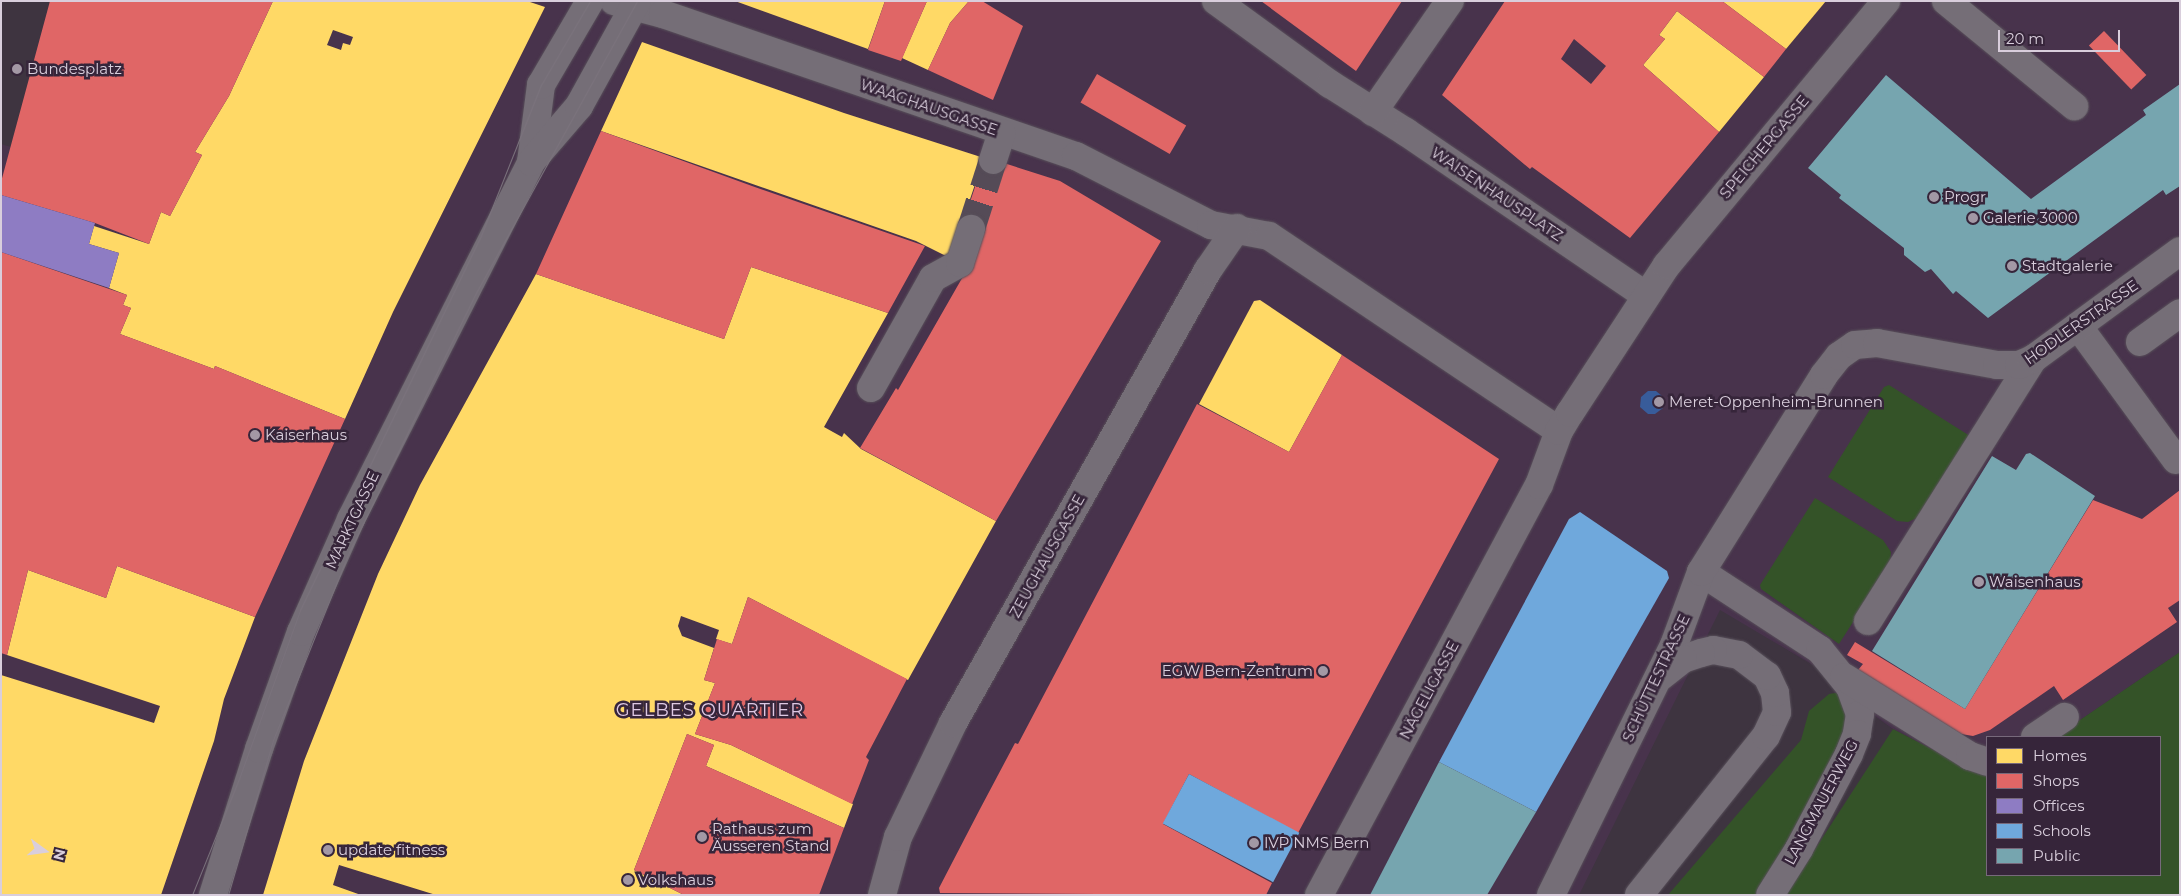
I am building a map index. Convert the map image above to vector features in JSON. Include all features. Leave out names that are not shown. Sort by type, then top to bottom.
[{"type":"street","name":"MARKTGASSE","points":[[531,162],[541,85],[590,1]]},
{"type":"street","name":"WAISENHAUSPLATZ","points":[[1216,1],[1374,112],[1645,295]]},
{"type":"street","points":[[1374,112],[1450,1]]},
{"type":"street","name":"SPEICHERGASSE","points":[[1645,295],[1886,1]]},
{"type":"street","points":[[1946,1],[2074,106]]},
{"type":"street","name":"MARKTGASSE","points":[[213,895],[259,749],[301,632],[351,519],[531,162],[579,106],[628,3]]},
{"type":"street","name":"WAAGHAUSGASSE","points":[[628,3],[1002,133],[1076,156],[1211,225],[1237,228]]},
{"type":"street","points":[[993,160],[1002,133]]},
{"type":"street","points":[[1237,228],[1257,232],[1280,243],[1559,431],[1645,295]]},
{"type":"street","name":"ZEUGHAUSGASSE","points":[[882,895],[898,837],[952,723],[1208,270],[1237,228]]},
{"type":"street","points":[[871,388],[933,278],[958,267],[971,229]]},
{"type":"street","name":"HODLERSTRASSE","points":[[1784,439],[1824,375],[1839,356],[1855,345],[1888,343],[2006,366],[2033,359],[2180,251]]},
{"type":"street","points":[[2140,342],[2180,313]]},
{"type":"street","points":[[2078,326],[2176,460]]},
{"type":"street","points":[[1868,621],[2033,359]]},
{"type":"street","name":"NÄGELIGASSE","points":[[1318,895],[1539,485],[1559,431]]},
{"type":"street","name":"SCHÜTTESTRASSE","points":[[1551,895],[1674,645],[1701,572],[1784,439]]},
{"type":"street","name":"LANGMAUERWEG","points":[[1701,572],[1808,640],[1843,676],[1856,699],[1860,714],[1857,734],[1799,849],[1770,895]]},
{"type":"street","points":[[1639,895],[1766,736],[1777,712],[1775,693],[1767,676],[1748,660],[1730,652],[1701,653],[1683,659],[1659,677]]},
{"type":"street","points":[[1843,676],[1970,756],[1986,762]]},
{"type":"street","points":[[2036,736],[2065,717]]},
{"type":"shaded area","points":[[50,1],[2180,1],[2180,652],[2056,736],[1986,736],[1986,774],[1970,769],[1893,729],[1842,692],[1818,668],[1720,610],[1579,895],[1,895],[1,144],[11,147]]},
{"type":"green space","points":[[1889,385],[1970,436],[1919,517],[1908,522],[1897,521],[1828,477],[1884,387]]},
{"type":"green space","points":[[1815,498],[1883,540],[1891,552],[1890,564],[1839,644],[1761,589],[1760,585]]},
{"type":"green space","points":[[2180,652],[2180,895],[1772,895],[1810,857],[1893,729],[1970,769],[1986,774],[1986,876],[2161,876],[2161,736],[2056,736]]},
{"type":"green space","points":[[1842,692],[1857,713],[1768,895],[1668,895],[1801,740],[1809,711],[1829,694]]},
{"type":"water","name":"Meret-Oppenheim-Brunnen","points":[[1648,391],[1656,391],[1662,396],[1663,408],[1655,414],[1648,414],[1640,407],[1641,397]]},
{"type":"building: Homes","points":[[273,1],[527,1],[545,7],[393,312],[345,419],[215,366],[214,369],[120,334],[131,308],[123,305],[127,295],[109,288],[119,253],[89,244],[94,226],[149,244],[161,212],[170,216],[202,155],[195,152],[229,96]],"holes":[[[333,30],[353,37],[350,45],[343,43],[341,50],[327,45]]]},
{"type":"building: Homes","points":[[735,1],[885,1],[868,49]]},
{"type":"building: Homes","points":[[927,1],[969,1],[950,23],[928,70],[902,58]]},
{"type":"building: Homes","points":[[1722,1],[1826,1],[1786,49]]},
{"type":"building: Homes","points":[[1677,11],[1764,77],[1719,132],[1643,65],[1665,39],[1659,35]]},
{"type":"building: Homes","points":[[642,42],[844,113],[984,158],[950,258],[916,241],[601,131]]},
{"type":"building: Homes","points":[[751,267],[888,313],[824,427],[842,437],[844,433],[861,449],[996,521],[908,680],[748,597],[732,644],[716,639],[719,630],[681,616],[678,626],[682,636],[714,648],[704,680],[715,683],[695,734],[731,745],[853,804],[844,828],[706,766],[714,745],[687,734],[634,870],[684,895],[436,895],[339,865],[333,885],[361,895],[263,895],[304,761],[378,574],[420,485],[536,274],[724,339]]},
{"type":"building: Homes","points":[[1260,300],[1342,355],[1289,452],[1199,404],[1254,301]]},
{"type":"building: Homes","points":[[117,566],[255,617],[224,699],[214,741],[161,895],[1,895],[1,675],[154,723],[160,706],[7,655],[28,570],[106,598]]},
{"type":"building: Shops","points":[[50,1],[273,1],[229,96],[195,152],[202,155],[170,216],[161,212],[149,244],[95,223],[1,195],[1,182]]},
{"type":"building: Shops","points":[[885,1],[927,1],[901,61],[868,50]]},
{"type":"building: Shops","points":[[969,1],[982,1],[1023,26],[993,100],[928,70],[950,23]]},
{"type":"building: Shops","points":[[1261,1],[1402,1],[1356,71]]},
{"type":"building: Shops","points":[[1505,1],[1722,1],[1786,49],[1764,77],[1677,11],[1659,35],[1665,39],[1643,65],[1719,132],[1630,238],[1532,167],[1530,169],[1442,95]],"holes":[[[1574,39],[1606,66],[1591,84],[1561,59]]]},
{"type":"building: Shops","points":[[2104,31],[2146,75],[2131,89],[2089,46]]},
{"type":"building: Shops","points":[[1097,74],[1186,126],[1170,154],[1080,103]]},
{"type":"building: Shops","points":[[601,131],[925,246],[888,313],[751,267],[724,339],[536,274]]},
{"type":"building: Shops","points":[[985,157],[1060,181],[1161,241],[996,521],[860,448],[896,388],[898,390],[973,259],[962,226]]},
{"type":"building: Shops","name":"Kaiserhaus","points":[[1,252],[127,295],[123,305],[131,308],[120,334],[214,369],[215,366],[345,419],[255,617],[117,566],[106,598],[28,570],[7,655],[1,653]]},
{"type":"building: Shops","points":[[1342,355],[1499,459],[1298,833],[1189,774],[1163,824],[1272,883],[1266,895],[940,893],[939,888],[980,809],[1015,743],[1018,744],[1197,404],[1289,452]]},
{"type":"building: Shops","points":[[2180,490],[2180,600],[2168,608],[2177,622],[2063,700],[2054,686],[1990,730],[1973,736],[1961,734],[1858,670],[1863,664],[1847,655],[1855,642],[1965,709],[2093,500],[2142,519]]},
{"type":"building: Shops","points":[[748,597],[907,679],[866,757],[869,760],[852,804],[731,745],[695,734],[715,683],[704,680],[717,639],[732,644]]},
{"type":"building: Shops","points":[[687,734],[714,745],[706,766],[844,828],[819,895],[684,895],[634,870]]},
{"type":"building: Offices","points":[[1,195],[95,223],[89,244],[119,253],[109,288],[1,252]]},
{"type":"building: Schools","points":[[1580,512],[1667,571],[1669,578],[1536,812],[1439,762],[1569,519]]},
{"type":"building: Schools","points":[[1189,774],[1299,833],[1273,882],[1163,823]]},
{"type":"building: Public","name":"Progr","points":[[1886,75],[2031,199],[2146,115],[2143,110],[2180,84],[2180,186],[2166,195],[2163,190],[1988,318],[1956,291],[1953,294],[1931,269],[1925,272],[1904,255],[1904,248],[1839,198],[1841,195],[1808,168]]},
{"type":"building: Public","name":"Waisenhaus","points":[[2030,453],[2095,496],[1965,709],[1872,651],[1992,456],[2016,470],[2026,454]]},
{"type":"building: Public","points":[[1439,762],[1536,812],[1487,895],[1370,895]]},
{"type":"tunnel","points":[[971,229],[993,160]]},
{"type":"tram line","points":[[192,895],[240,776],[300,610],[480,238],[541,85],[590,1]]},
{"type":"tram line","points":[[228,895],[273,740],[349,552],[477,291],[637,1]]},
{"type":"place","name":"Bundesplatz","points":[[17,69]]},
{"type":"place","name":"Progr","points":[[1934,197]]},
{"type":"place","name":"Galerie 3000","points":[[1973,218]]},
{"type":"place","name":"Stadtgalerie","points":[[2012,266]]},
{"type":"place","name":"Meret-Oppenheim-Brunnen","points":[[1659,402]]},
{"type":"place","name":"Kaiserhaus","points":[[255,435]]},
{"type":"place","name":"Waisenhaus","points":[[1979,582]]},
{"type":"place","name":"EGW Bern-Zentrum","points":[[1323,671]]},
{"type":"place","name":"Rathaus zum Äusseren Stand","points":[[702,837]]},
{"type":"place","name":"IVP NMS Bern","points":[[1254,843]]},
{"type":"place","name":"update fitness","points":[[328,850]]},
{"type":"place","name":"Volkshaus","points":[[628,880]]},
{"type":"district","name":"GELBES QUARTIER","points":[[710,710]]}]
